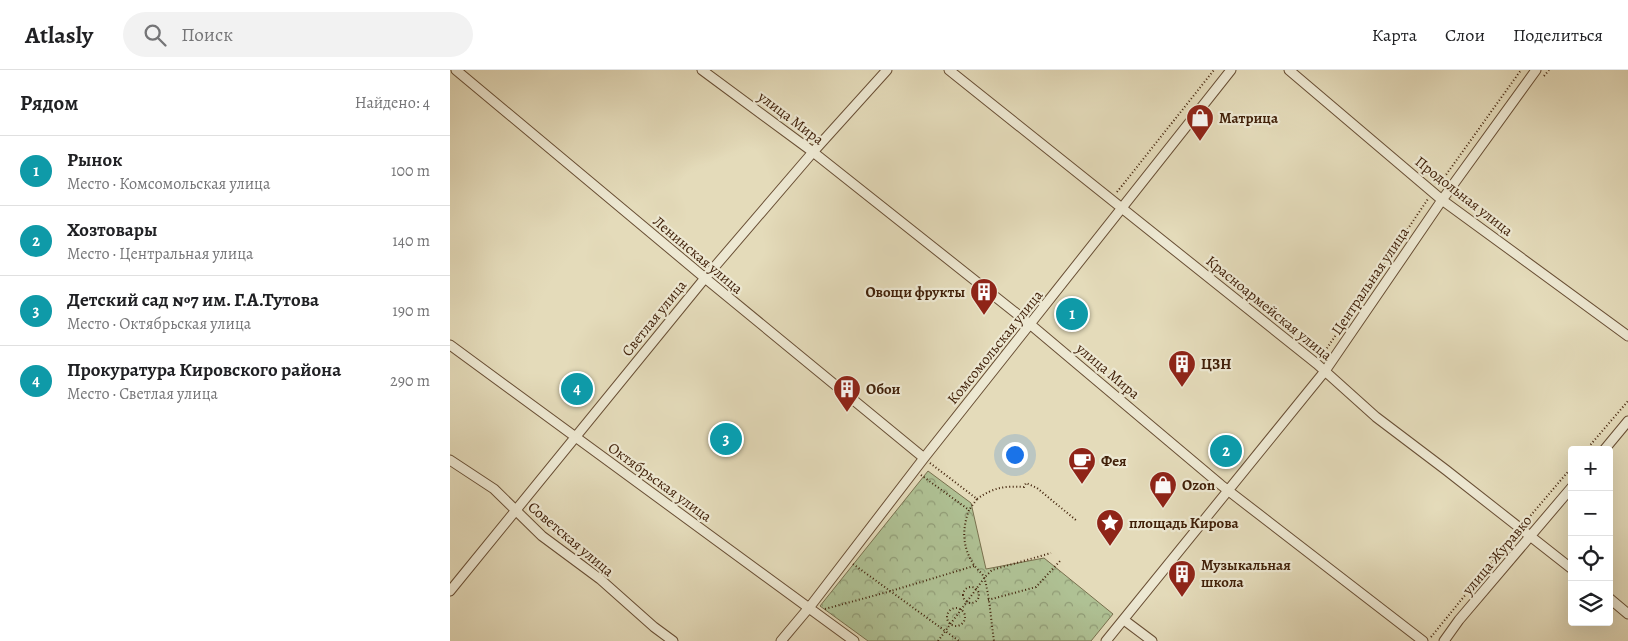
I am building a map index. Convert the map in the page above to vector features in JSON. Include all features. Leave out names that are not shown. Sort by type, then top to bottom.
[{"type":"street","name":"Ленинская улица","points":[[456,70],[704,278],[924,458]]},
{"type":"street","name":"улица Мира","points":[[702,70],[813,152],[1031,325],[1229,491],[1423,641]]},
{"type":"street","name":"Светлая улица","points":[[450,591],[704,278],[813,152],[888,70]]},
{"type":"street","name":"Красноармейская улица","points":[[949,70],[1325,371],[1376,417],[1568,566]]},
{"type":"street","name":"Комсомольская улица","points":[[781,641],[809,608],[924,458],[1232,70]]},
{"type":"street","name":"Продольная улица","points":[[1289,70],[1442,200],[1628,336]]},
{"type":"street","name":"Центральная улица","points":[[1106,641],[1325,371],[1442,200],[1536,70]]},
{"type":"street","name":"Октябрьская улица","points":[[450,345],[854,641]]},
{"type":"street","points":[[1607,446],[1628,421]]},
{"type":"street","name":"Советская улица","points":[[450,460],[494,488],[542,536],[600,580],[673,641]]},
{"type":"street","name":"улица Журавко","points":[[1444,641],[1459,620],[1569,491]]},
{"type":"street","points":[[1613,601],[1628,614]]},
{"type":"street","points":[[1124,620],[1152,641]]},
{"type":"path","points":[[1112,199],[1214,70]]},
{"type":"path","points":[[1316,364],[1433,192],[1522,70]]},
{"type":"path","points":[[1589,446],[1628,401]]},
{"type":"path","points":[[924,458],[977,499]]},
{"type":"path","points":[[915,470],[968,510]]},
{"type":"path","points":[[1428,641],[1568,472]]},
{"type":"path","points":[[994,641],[985,577],[974,566],[967,553],[963,537],[968,510],[977,499],[988,492],[1005,486],[1024,487],[1026,483],[1037,488],[1077,520]]},
{"type":"path","points":[[938,641],[976,588],[992,570],[1051,553]]},
{"type":"path","points":[[988,600],[1036,587],[1060,561]]},
{"type":"path","points":[[853,564],[959,641]]},
{"type":"path","points":[[824,609],[974,566]]},
{"type":"path","points":[[970,587],[976,588],[979,594],[978,599],[973,603],[967,602],[963,596],[965,590],[970,587]]},
{"type":"path","points":[[955,608],[961,610],[964,616],[962,623],[958,625],[951,624],[947,618],[949,612],[955,608]]},
{"type":"green space","points":[[928,471],[971,503],[986,569],[1044,558],[1113,614],[1091,641],[868,641],[820,606]]},
{"type":"place","name":"Матрица","points":[[1200,142]]},
{"type":"place","name":"Рынок","points":[[1072,314]]},
{"type":"place","name":"Овощи фрукты","points":[[984,316]]},
{"type":"place","name":"ЦЗН","points":[[1182,388]]},
{"type":"place","name":"Прокуратура Кировского района","points":[[577,389]]},
{"type":"place","name":"Обои","points":[[847,413]]},
{"type":"place","name":"Детский сад №7 им. Г.А.Тутова","points":[[726,439]]},
{"type":"place","name":"Хозтовары","points":[[1226,451]]},
{"type":"place","name":"Фея","points":[[1082,485]]},
{"type":"place","name":"Ozon","points":[[1163,509]]},
{"type":"place","name":"площадь Кирова","points":[[1110,547]]},
{"type":"place","name":"Музыкальная школа","points":[[1182,598]]}]
